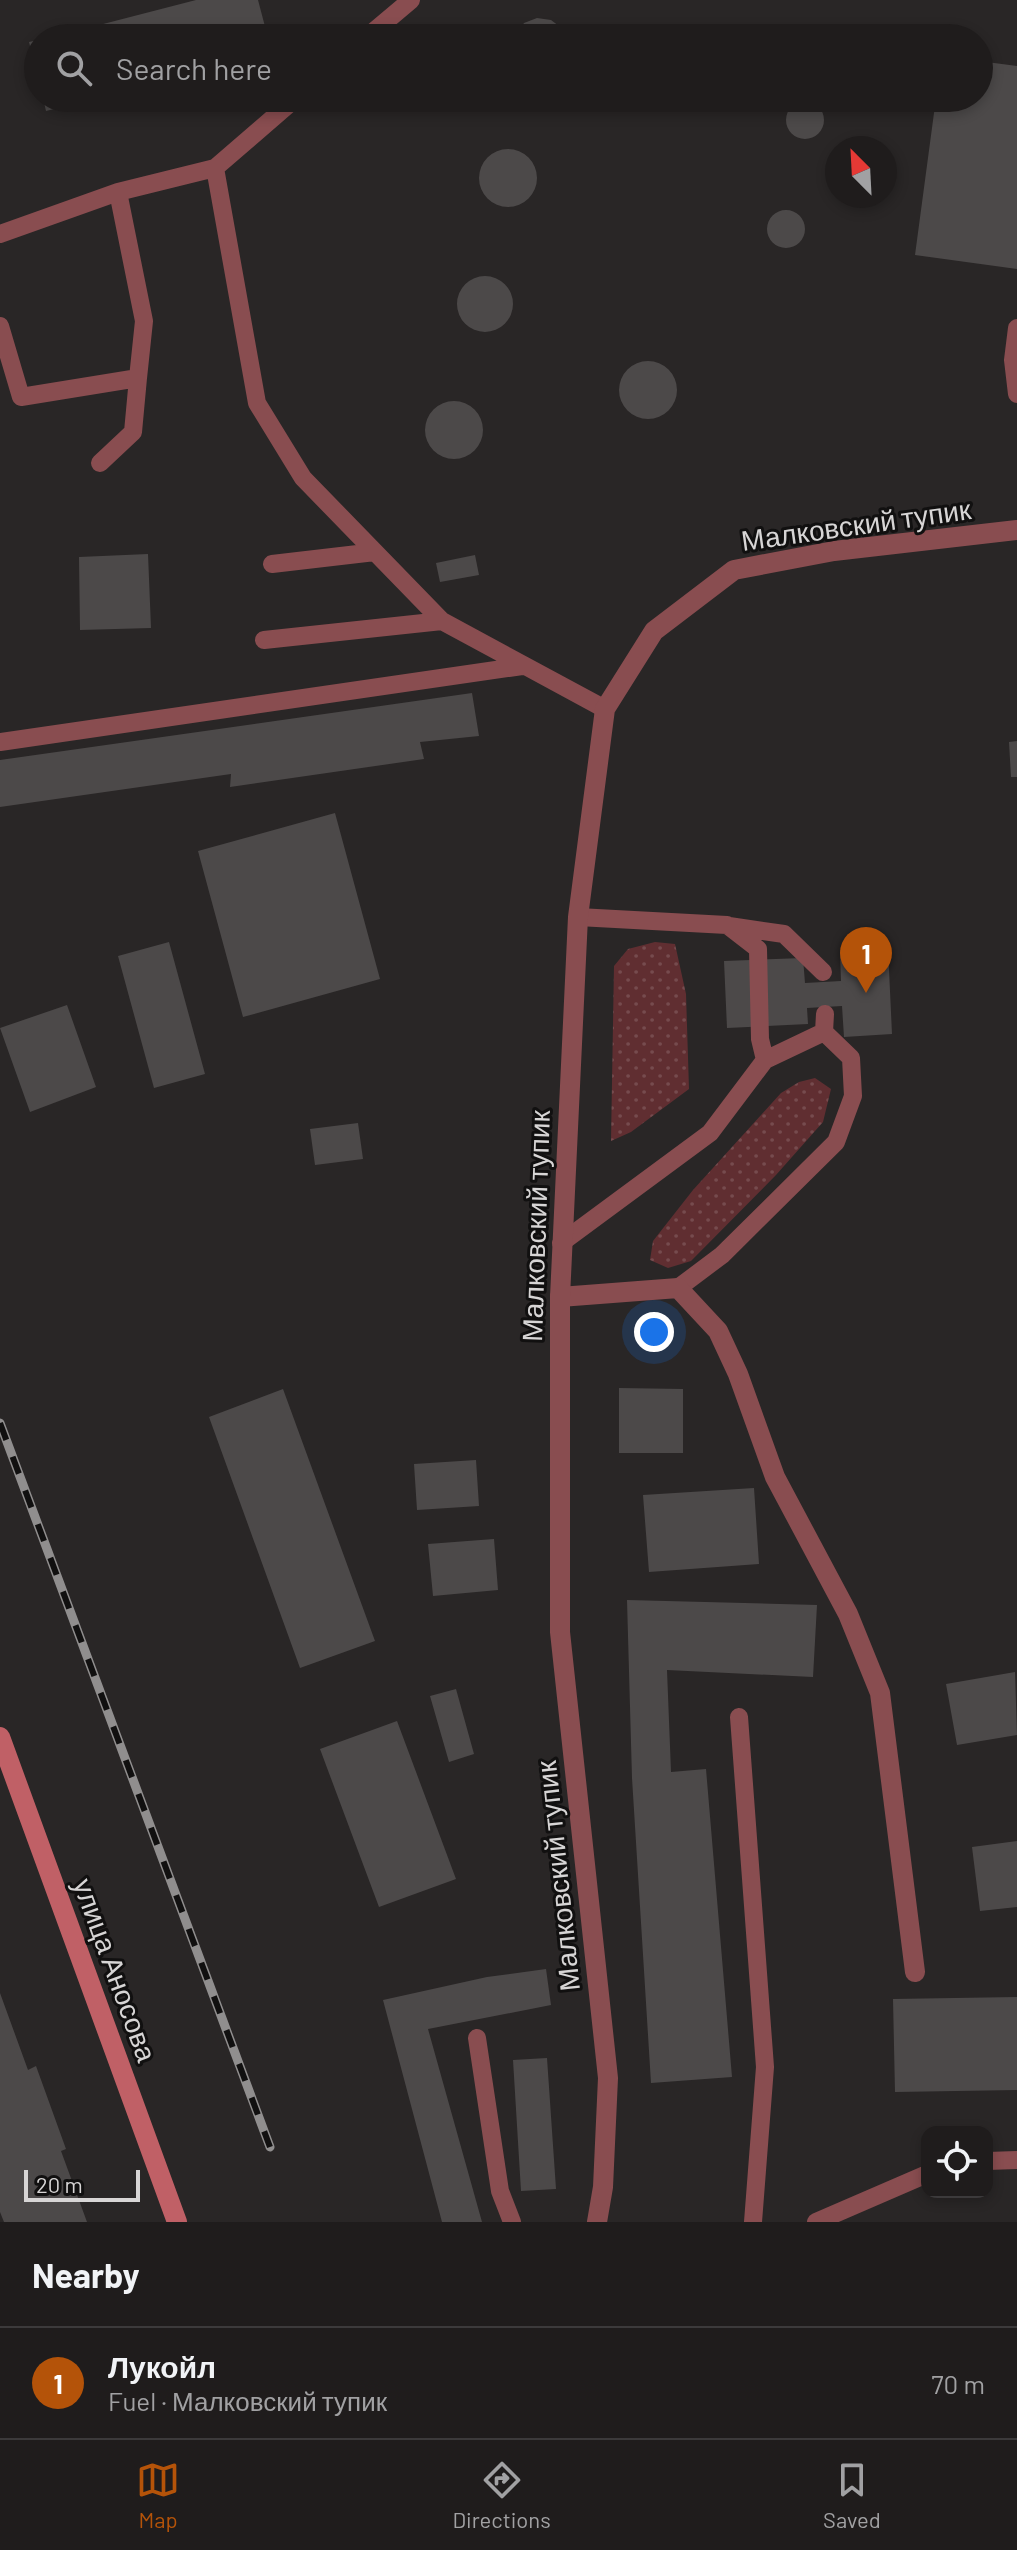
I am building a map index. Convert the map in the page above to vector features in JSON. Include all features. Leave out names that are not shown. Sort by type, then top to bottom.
[{"type":"main road","name":"улица Аносова","points":[[0,1737],[177,2222]]},
{"type":"street","name":"Малковский тупик","points":[[597,2222],[603,2187],[608,2078],[560,1632],[560,1297],[578,917],[605,709],[654,631],[734,570],[834,551],[1017,530]]},
{"type":"street","points":[[560,1297],[678,1288],[718,1331],[738,1374],[775,1477],[848,1614],[880,1693],[915,1972]]},
{"type":"lane","points":[[383,24],[411,0]]},
{"type":"lane","points":[[0,234],[118,192],[215,168],[280,112]]},
{"type":"lane","points":[[215,168],[257,403],[303,478],[442,621],[605,709]]},
{"type":"lane","points":[[100,463],[133,432],[144,321],[118,192]]},
{"type":"lane","points":[[0,326],[21,397],[138,378]]},
{"type":"lane","points":[[1017,328],[1013,360],[1017,394]]},
{"type":"lane","points":[[272,564],[375,552]]},
{"type":"lane","points":[[264,640],[442,621]]},
{"type":"lane","points":[[0,742],[522,666]]},
{"type":"lane","points":[[578,917],[727,925],[784,934],[823,972]]},
{"type":"lane","points":[[727,925],[758,949],[760,1039],[765,1060]]},
{"type":"lane","points":[[561,1243],[710,1133],[765,1060],[825,1023],[851,1058],[853,1096],[836,1142],[722,1255],[678,1288]]},
{"type":"lane","points":[[739,1717],[765,2067],[753,2222]]},
{"type":"lane","points":[[477,2038],[500,2191],[512,2222]]},
{"type":"lane","points":[[993,2161],[1017,2160]]},
{"type":"lane","points":[[816,2222],[921,2177]]},
{"type":"shaded area","points":[[655,942],[675,944],[686,994],[689,1089],[631,1132],[611,1141],[614,966],[628,949]]},
{"type":"shaded area","points":[[815,1078],[831,1089],[823,1122],[776,1175],[691,1261],[668,1268],[650,1260],[653,1241],[693,1190],[781,1093],[799,1082]]},
{"type":"building","points":[[196,0],[258,0],[264,24],[103,24]]},
{"type":"building","points":[[537,18],[556,24],[523,24]]},
{"type":"building","points":[[993,63],[1017,66],[1017,269],[915,255],[934,112],[993,112]]},
{"type":"building","points":[[789,112],[822,113],[822,127],[812,137],[798,137],[788,127]]},
{"type":"building","points":[[508,149],[528,158],[537,178],[528,198],[508,207],[488,198],[479,178],[488,158]]},
{"type":"building","points":[[786,210],[799,216],[805,229],[799,242],[786,248],[773,242],[767,229],[773,216]]},
{"type":"building","points":[[485,276],[505,284],[513,304],[505,324],[485,332],[465,324],[457,304],[465,284]]},
{"type":"building","points":[[648,361],[668,370],[677,390],[668,410],[648,419],[628,410],[619,390],[628,370]]},
{"type":"building","points":[[454,401],[474,410],[483,430],[474,450],[454,459],[434,450],[425,430],[434,410]]},
{"type":"building","points":[[148,554],[151,628],[80,630],[79,557]]},
{"type":"building","points":[[475,555],[479,575],[440,582],[436,563]]},
{"type":"building","points":[[472,693],[479,736],[420,742],[424,759],[230,787],[231,774],[0,807],[0,760]]},
{"type":"building","points":[[1017,741],[1017,777],[1011,777],[1009,742]]},
{"type":"building","points":[[335,813],[380,979],[243,1017],[198,851]]},
{"type":"building","points":[[169,942],[205,1074],[154,1088],[118,956]]},
{"type":"building","points":[[888,948],[892,1034],[844,1037],[842,1006],[807,1008],[808,1024],[727,1028],[724,961],[803,958],[805,983],[841,981],[840,950]]},
{"type":"building","points":[[67,1005],[96,1087],[30,1112],[0,1028]]},
{"type":"building","points":[[358,1123],[363,1159],[315,1165],[310,1129]]},
{"type":"building","points":[[619,1388],[683,1389],[683,1453],[619,1453]]},
{"type":"building","points":[[283,1389],[375,1641],[300,1668],[209,1417]]},
{"type":"building","points":[[476,1460],[479,1506],[417,1510],[414,1464]]},
{"type":"building","points":[[754,1488],[759,1564],[649,1572],[643,1495]]},
{"type":"building","points":[[494,1539],[498,1590],[433,1596],[428,1544]]},
{"type":"building","points":[[627,1600],[817,1605],[813,1677],[667,1670],[671,1772],[706,1769],[732,2077],[651,2083],[632,1778]]},
{"type":"building","points":[[1015,1672],[1017,1735],[957,1745],[946,1684]]},
{"type":"building","points":[[456,1689],[474,1754],[449,1762],[430,1696]]},
{"type":"building","points":[[397,1721],[456,1879],[379,1907],[320,1749]]},
{"type":"building","points":[[1017,1841],[1017,1907],[980,1911],[972,1847]]},
{"type":"building","points":[[546,1969],[551,2005],[428,2029],[482,2222],[442,2222],[383,2000],[487,1977]]},
{"type":"building","points":[[0,1993],[28,2070],[36,2066],[66,2149],[61,2151],[87,2222],[4,2222],[0,2212]]},
{"type":"building","points":[[1017,1997],[1017,2090],[895,2092],[893,1999]]},
{"type":"building","points":[[547,2058],[556,2189],[521,2191],[513,2060]]},
{"type":"railway","points":[[0,1423],[270,2147]]},
{"type":"place","name":"Лукойл","points":[[866,993]]}]
